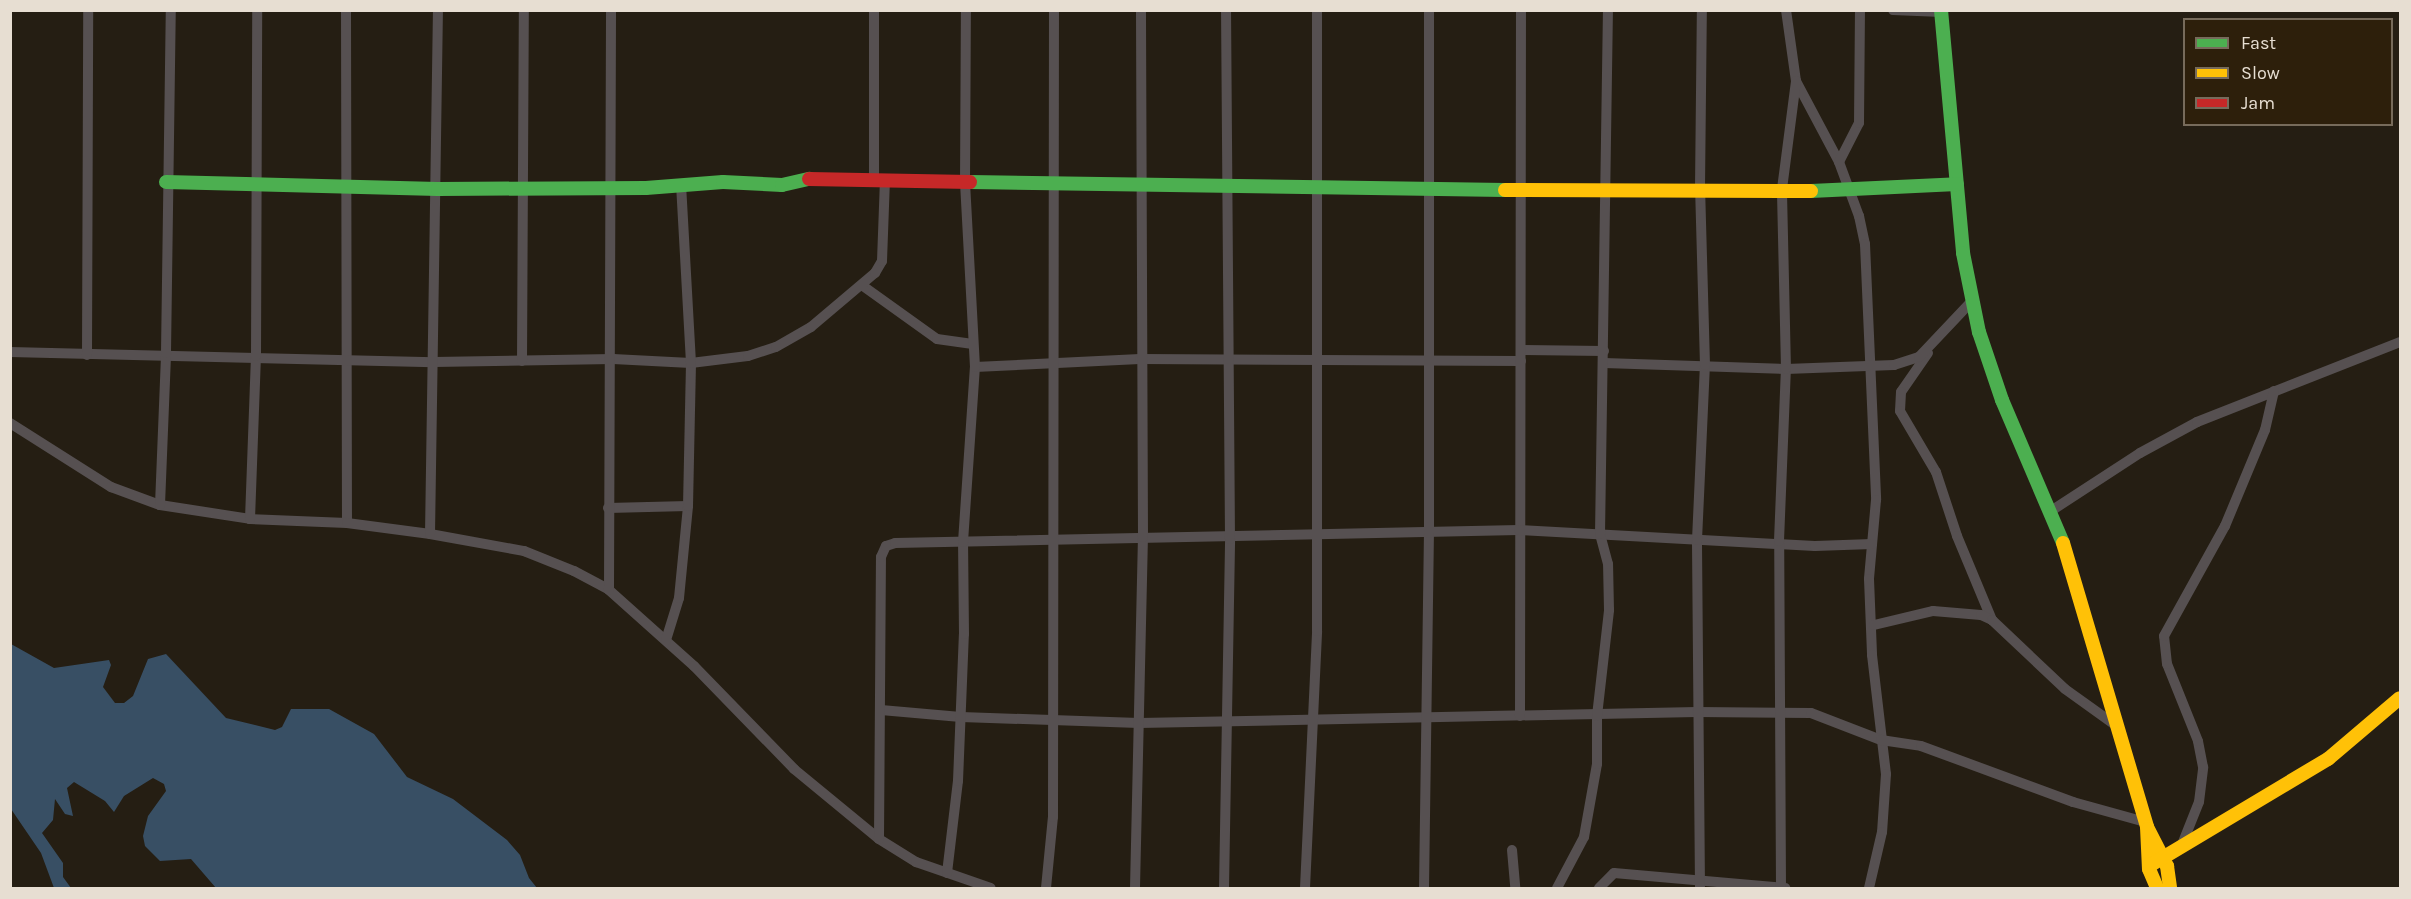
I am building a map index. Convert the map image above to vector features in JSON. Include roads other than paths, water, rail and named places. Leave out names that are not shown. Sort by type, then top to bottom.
[{"type":"street","points":[[87,355],[88,10]]},
{"type":"street","points":[[160,505],[166,353],[166,182],[171,10]]},
{"type":"street","points":[[250,519],[256,356],[257,10]]},
{"type":"street","points":[[346,10],[347,523]]},
{"type":"street","points":[[430,534],[438,189],[438,10]]},
{"type":"street","points":[[522,361],[524,10]]},
{"type":"street","points":[[609,590],[608,508],[613,359],[611,10]]},
{"type":"street","points":[[10,352],[87,355],[166,353],[346,361],[613,359],[691,363],[748,356],[776,347],[811,327],[863,286],[882,261],[874,10]]},
{"type":"street","points":[[947,873],[961,717],[963,542],[975,367],[965,183],[966,10]]},
{"type":"street","points":[[1047,888],[1053,817],[1050,540],[1054,10]]},
{"type":"street","points":[[1135,888],[1143,537],[1140,359],[1141,10]]},
{"type":"street","points":[[1224,888],[1230,539],[1226,10]]},
{"type":"street","points":[[1305,888],[1316,722],[1317,10]]},
{"type":"street","points":[[1424,888],[1429,533],[1427,360],[1429,10]]},
{"type":"street","points":[[1520,716],[1519,530],[1523,191],[1521,10]]},
{"type":"street","points":[[1557,888],[1584,837],[1597,764],[1597,716],[1610,594],[1600,534],[1608,10]]},
{"type":"street","points":[[1700,885],[1697,540],[1705,365],[1700,188],[1702,10]]},
{"type":"street","points":[[1599,888],[1614,873],[1700,885],[1783,888],[1779,541],[1786,369],[1782,189],[1796,81],[1786,10]]},
{"type":"street","points":[[1839,162],[1859,123],[1860,10]]},
{"type":"street","points":[[881,710],[1051,722],[1139,723],[1227,720],[1316,722],[1697,712],[1780,712],[1824,716],[1881,740],[1921,746],[2073,802],[2146,825],[2164,858],[2170,883],[2153,887],[2146,825],[2051,511],[2002,400],[1971,302],[1957,184],[1941,11],[1893,10]]},
{"type":"street","points":[[1796,81],[1839,162],[1865,244],[1876,500],[1869,579],[1874,625],[1873,685],[1885,754],[1886,806],[1869,888]]},
{"type":"street","points":[[166,182],[438,189],[613,188],[723,182],[782,185],[806,179],[1523,191],[1700,188],[1850,191],[1957,184]]},
{"type":"street","points":[[666,640],[679,598],[688,506],[691,363],[681,185]]},
{"type":"street","points":[[863,286],[937,339],[973,344]]},
{"type":"street","points":[[1971,302],[1931,347],[1901,392],[1900,411],[1936,472],[1957,536],[1992,620],[2065,689],[2118,727]]},
{"type":"street","points":[[2051,511],[2172,435],[2274,391],[2400,342]]},
{"type":"street","points":[[1604,363],[1786,369],[1870,369],[1906,363],[1931,347]]},
{"type":"street","points":[[975,367],[1140,359],[1427,360],[1604,351]]},
{"type":"street","points":[[2180,849],[2199,802],[2204,766],[2198,741],[2167,664],[2164,636],[2225,526],[2265,430],[2274,391]]},
{"type":"street","points":[[10,423],[111,487],[160,505],[250,519],[347,523],[430,534],[524,551],[574,571],[609,590],[666,640],[794,769],[879,839],[916,862],[991,888]]},
{"type":"street","points":[[608,508],[688,506]]},
{"type":"street","points":[[879,839],[881,557],[886,546],[1143,537],[1230,539],[1519,530],[1697,540],[1779,541],[1815,546],[1872,544]]},
{"type":"street","points":[[1874,625],[1934,611],[1972,613],[1992,620]]},
{"type":"street","points":[[2149,866],[2328,759],[2400,698]]},
{"type":"street","points":[[1512,850],[1515,888]]},
{"type":"water","points":[[11,644],[54,668],[109,660],[111,665],[103,687],[115,703],[124,703],[133,696],[148,659],[166,654],[226,718],[275,730],[282,727],[291,709],[329,709],[374,734],[407,777],[453,799],[507,840],[520,855],[529,878],[537,888],[216,888],[191,859],[160,861],[145,846],[143,836],[148,816],[166,791],[164,784],[153,778],[124,796],[114,812],[105,801],[74,782],[67,788],[73,816],[65,814],[55,799],[53,820],[42,833],[63,863],[63,877],[71,888],[54,888],[41,853],[11,809]]}]
